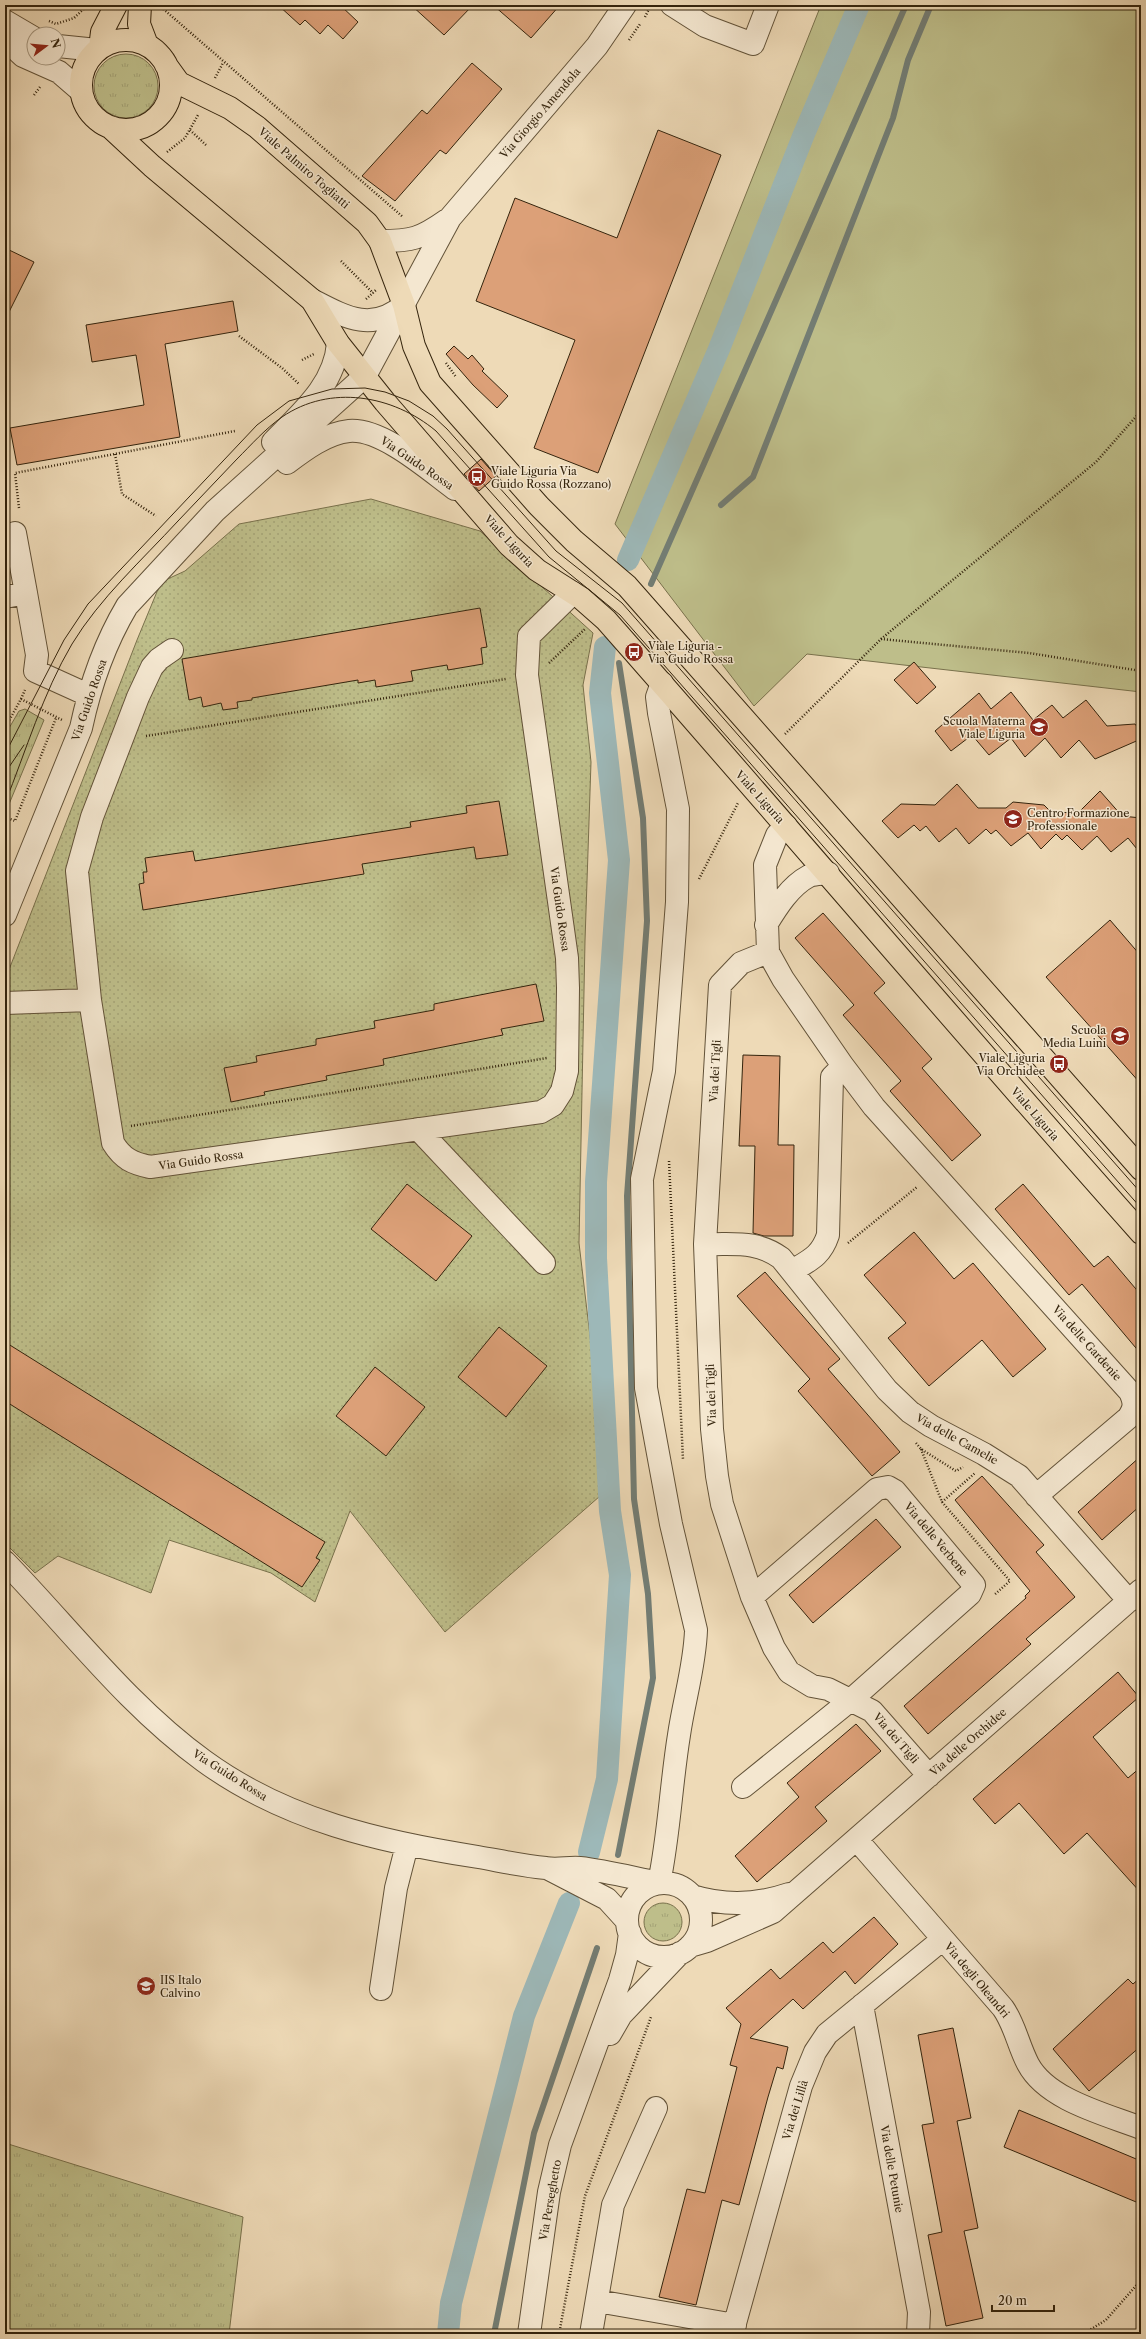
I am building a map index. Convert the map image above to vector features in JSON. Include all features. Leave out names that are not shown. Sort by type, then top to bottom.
[{"type":"main road","points":[[81,91],[82,76],[87,62],[98,49],[102,32],[116,5]]},
{"type":"main road","points":[[140,5],[139,24],[147,45]]},
{"type":"main road","points":[[98,49],[121,40],[134,41],[147,45]]},
{"type":"main road","name":"Viale Palmiro Togliatti","points":[[147,45],[158,54],[179,83],[230,108],[273,140],[367,223],[380,241],[404,305]]},
{"type":"main road","name":"Viale Palmiro Togliatti","points":[[110,127],[125,130],[140,128],[154,120],[164,109],[170,95],[171,80],[166,65]]},
{"type":"main road","name":"Viale Palmiro Togliatti","points":[[81,91],[91,113],[110,127],[152,166],[312,300],[338,343],[365,376]]},
{"type":"main road","points":[[404,305],[414,346],[430,382],[544,511],[574,541],[627,586],[1141,1168]]},
{"type":"main road","name":"Viale Liguria","points":[[365,376],[385,402],[528,563],[573,593],[606,620],[1141,1233]]},
{"type":"street","name":"Via Giorgio Amendola","points":[[404,305],[450,218],[597,46],[625,5]]},
{"type":"street","points":[[672,5],[697,12],[753,44],[768,5]]},
{"type":"street","points":[[5,21],[26,33]]},
{"type":"street","points":[[5,39],[22,56],[59,72],[81,91]]},
{"type":"street","points":[[66,47],[98,49]]},
{"type":"street","name":"Via Giorgio Amendola","points":[[380,241],[401,242],[414,240],[450,218]]},
{"type":"street","name":"Viale Palmiro Togliatti","points":[[312,300],[338,313],[358,319],[375,321],[395,313],[404,305]]},
{"type":"street","points":[[365,376],[404,305]]},
{"type":"street","name":"Via Guido Rossa","points":[[215,511],[239,479],[300,415],[328,381],[337,356],[338,343]]},
{"type":"street","name":"Via Guido Rossa","points":[[5,915],[80,728],[88,695],[117,622],[127,606],[215,511],[365,376]]},
{"type":"street","name":"Via Guido Rossa","points":[[215,511],[251,490],[306,449],[338,434],[350,431],[368,432],[390,443],[472,500]]},
{"type":"street","points":[[15,533],[36,655],[35,671],[88,695]]},
{"type":"street","points":[[5,597],[26,593]]},
{"type":"street","name":"Via Guido Rossa","points":[[172,650],[159,659],[152,667],[123,735],[92,817],[77,871],[90,1000],[113,1143],[120,1154],[133,1164],[150,1167],[541,1112],[552,1105],[562,1091],[567,1071],[567,958],[527,675],[529,636],[573,593]]},
{"type":"street","points":[[659,1883],[670,1793],[684,1701],[696,1648],[696,1630],[671,1524],[646,1388],[642,1179],[664,1070],[677,902],[678,809],[659,713],[658,697],[662,683]]},
{"type":"street","points":[[786,826],[777,834],[765,865],[768,952],[783,979],[843,1066],[874,1107],[933,1174]]},
{"type":"street","points":[[766,925],[780,903],[794,889],[810,876],[828,873]]},
{"type":"street","name":"Via dei Tigli","points":[[768,952],[741,963],[720,985],[705,1244],[712,1429],[717,1476],[722,1504],[752,1597],[774,1648],[789,1672],[812,1686],[828,1689],[852,1699],[872,1710],[929,1776]]},
{"type":"street","points":[[5,1003],[90,1000]]},
{"type":"street","points":[[792,1271],[813,1259],[824,1249],[828,1235],[832,1077],[843,1066]]},
{"type":"street","points":[[418,1129],[544,1263]]},
{"type":"street","name":"Via delle Gardenie","points":[[933,1174],[1125,1387],[1134,1400],[1134,1408],[1128,1418],[1036,1496]]},
{"type":"street","name":"Via delle Camelie","points":[[705,1244],[750,1245],[767,1248],[792,1271],[887,1390],[910,1412],[931,1426],[1001,1464],[1019,1476],[1036,1496],[1135,1595]]},
{"type":"street","name":"Via delle Verbene","points":[[744,1787],[852,1699],[970,1594],[974,1586],[896,1491],[888,1487],[877,1489],[752,1597]]},
{"type":"street","name":"Via Guido Rossa","points":[[5,1562],[89,1654],[153,1719],[205,1762],[254,1793],[307,1817],[352,1832],[407,1845],[548,1869],[578,1868],[659,1883]]},
{"type":"street","name":"Via delle Orchidee","points":[[685,1949],[708,1941],[773,1912],[1135,1595]]},
{"type":"street","name":"Via degli Oleandri","points":[[857,1840],[1003,2008],[1015,2029],[1028,2064],[1047,2086],[1060,2096],[1141,2128]]},
{"type":"street","points":[[381,1989],[396,1888],[407,1845]]},
{"type":"street","name":"Via Guido Rossa","points":[[548,1869],[607,1899],[628,1927]]},
{"type":"street","points":[[659,1883],[677,1885],[692,1896],[701,1916],[697,1937],[685,1949],[663,1957],[647,1952],[634,1941],[628,1927],[631,1902],[644,1888],[659,1883]]},
{"type":"street","name":"Via delle Orchidee","points":[[692,1896],[709,1901],[726,1903],[770,1901],[794,1893]]},
{"type":"street","name":"Via Perseghetto","points":[[529,2334],[549,2192],[560,2145],[576,2097],[588,2071],[624,1969],[628,1927]]},
{"type":"street","name":"Via dei Lillà","points":[[733,2330],[801,2086],[815,2052],[827,2034],[944,1939]]},
{"type":"street","name":"Via Perseghetto","points":[[588,2071],[621,2015],[685,1949]]},
{"type":"street","name":"Via delle Petunie","points":[[862,2005],[919,2312],[918,2334]]},
{"type":"street","points":[[591,2334],[613,2205],[656,2108]]},
{"type":"street","points":[[597,2301],[733,2330]]},
{"type":"path","points":[[45,20],[56,24],[74,18],[88,5]]},
{"type":"path","points":[[158,5],[405,219]]},
{"type":"path","points":[[626,44],[652,5]]},
{"type":"path","points":[[152,166],[184,138],[190,130],[196,121],[204,96],[223,62]]},
{"type":"path","points":[[190,130],[206,145]]},
{"type":"path","points":[[341,261],[372,293]]},
{"type":"path","points":[[239,336],[282,368],[302,388]]},
{"type":"path","points":[[446,362],[457,379]]},
{"type":"path","points":[[770,749],[881,639],[1096,462],[1141,411]]},
{"type":"path","points":[[19,508],[15,473],[235,431]]},
{"type":"path","points":[[115,454],[122,494],[156,516]]},
{"type":"path","points":[[123,735],[158,734],[527,675],[545,667],[590,623]]},
{"type":"path","points":[[881,639],[1029,653],[1141,671]]},
{"type":"path","points":[[5,728],[21,699],[56,718],[80,728]]},
{"type":"path","points":[[5,817],[15,821],[56,718]]},
{"type":"path","points":[[111,1129],[567,1054]]},
{"type":"path","points":[[843,1248],[933,1174]]},
{"type":"path","points":[[942,1502],[976,1472]]},
{"type":"path","points":[[559,2334],[585,2196],[646,2027],[659,1998],[647,1988]]},
{"type":"path","points":[[1083,2334],[1106,2320],[1141,2280]]},
{"type":"green space","points":[[821,5],[1141,5],[1141,692],[807,654],[754,706],[615,524]]},
{"type":"green space","points":[[126,54],[144,60],[152,68],[158,86],[152,104],[144,112],[126,118],[108,112],[100,104],[94,86],[100,68],[108,60]]},
{"type":"green space","points":[[371,499],[480,531],[593,633],[583,685],[591,762],[585,941],[579,1243],[608,1489],[445,1632],[350,1511],[315,1602],[271,1573],[169,1540],[151,1593],[58,1556],[35,1573],[5,1543],[5,980],[161,582],[185,571],[239,524]]},
{"type":"green space","points":[[25,709],[44,720],[7,809],[5,809],[5,735],[19,711]]},
{"type":"green space","points":[[663,1903],[676,1909],[682,1922],[676,1935],[663,1941],[650,1935],[644,1922],[650,1909]]},
{"type":"green space","points":[[5,2143],[243,2217],[229,2334],[5,2334]]},
{"type":"building","points":[[278,5],[340,5],[358,22],[343,39],[328,25],[320,34],[305,20],[300,25]]},
{"type":"building","points":[[411,5],[473,5],[444,35]]},
{"type":"building","points":[[493,5],[560,5],[531,38]]},
{"type":"building","points":[[472,63],[502,89],[446,154],[440,150],[395,201],[362,176],[422,110],[427,114]]},
{"type":"building","points":[[658,130],[721,155],[598,473],[534,448],[575,340],[476,301],[515,198],[617,238]]},
{"type":"building","points":[[5,248],[34,262],[5,320]]},
{"type":"building","points":[[233,301],[238,331],[165,344],[180,437],[17,465],[10,428],[144,405],[136,355],[92,362],[86,325]]},
{"type":"building","points":[[454,346],[468,359],[472,355],[484,369],[482,371],[508,396],[497,408],[473,385],[446,354]]},
{"type":"building","points":[[481,459],[496,476],[479,491],[464,474]]},
{"type":"building","points":[[480,608],[487,647],[481,648],[483,664],[448,670],[447,665],[411,671],[413,681],[376,687],[375,680],[358,683],[358,680],[252,698],[252,700],[237,702],[238,708],[223,710],[221,703],[203,707],[201,697],[189,700],[182,659]]},
{"type":"building","points":[[914,662],[936,687],[917,704],[894,680]]},
{"type":"building","name":"Scuola Materna Viale Liguria","points":[[1011,692],[1033,720],[1052,705],[1063,718],[1086,700],[1107,726],[1135,724],[1141,732],[1141,739],[1095,759],[1079,740],[1061,758],[1045,738],[1025,757],[1011,738],[989,755],[972,735],[951,751],[935,731],[979,693],[991,709]]},
{"type":"building","name":"Centro Formazione Professionale","points":[[957,784],[978,808],[1006,808],[1013,802],[1044,805],[1051,812],[1078,813],[1100,791],[1122,816],[1141,818],[1141,854],[1128,838],[1111,852],[1097,836],[1082,850],[1067,835],[1062,840],[1056,834],[1041,849],[1028,833],[1011,846],[996,830],[991,834],[986,829],[969,844],[956,828],[939,842],[926,826],[920,831],[914,825],[898,838],[882,821],[901,804],[935,805]]},
{"type":"building","points":[[499,801],[508,855],[476,859],[474,847],[362,864],[364,874],[143,910],[139,884],[144,883],[143,872],[147,872],[145,858],[193,851],[195,861],[411,827],[410,822],[467,813],[466,806]]},
{"type":"building","points":[[823,913],[885,983],[874,993],[932,1059],[922,1068],[981,1135],[952,1161],[890,1091],[901,1081],[843,1015],[854,1005],[795,938]]},
{"type":"building","name":"Scuola Media Luini","points":[[1110,920],[1141,956],[1141,1084],[1046,977]]},
{"type":"building","points":[[536,984],[544,1021],[501,1029],[503,1035],[383,1059],[384,1065],[326,1076],[327,1080],[264,1092],[265,1095],[231,1102],[224,1068],[257,1062],[256,1056],[316,1045],[316,1039],[375,1028],[374,1021],[434,1010],[434,1004]]},
{"type":"building","points":[[743,1055],[780,1056],[778,1145],[794,1145],[793,1236],[764,1236],[753,1233],[755,1146],[739,1146]]},
{"type":"building","points":[[407,1184],[472,1236],[436,1281],[371,1229]]},
{"type":"building","points":[[1023,1184],[1094,1267],[1108,1256],[1141,1295],[1141,1354],[1082,1284],[1069,1295],[995,1209]]},
{"type":"building","points":[[914,1232],[954,1279],[973,1263],[1046,1349],[1013,1377],[982,1340],[929,1386],[888,1338],[906,1323],[864,1275]]},
{"type":"building","points":[[765,1272],[840,1359],[828,1369],[900,1452],[872,1476],[798,1391],[810,1379],[737,1296]]},
{"type":"building","points":[[499,1327],[547,1366],[506,1417],[458,1377]]},
{"type":"building","points":[[5,1342],[325,1542],[316,1558],[320,1560],[302,1587],[5,1401]]},
{"type":"building","points":[[375,1367],[425,1407],[386,1456],[336,1416]]},
{"type":"building","points":[[1141,1456],[1141,1505],[1102,1540],[1078,1512]]},
{"type":"building","points":[[982,1476],[1044,1545],[1036,1552],[1075,1597],[1026,1639],[1031,1644],[928,1734],[904,1706],[1026,1598],[1025,1596],[1030,1591],[955,1500]]},
{"type":"building","points":[[876,1519],[901,1547],[813,1623],[789,1595]]},
{"type":"building","points":[[1118,1672],[1139,1697],[1093,1737],[1128,1778],[1141,1767],[1141,1893],[1087,1833],[1064,1854],[1019,1803],[995,1824],[973,1799]]},
{"type":"building","points":[[856,1724],[881,1751],[815,1807],[827,1821],[757,1882],[735,1856],[799,1797],[787,1783]]},
{"type":"building","points":[[874,1917],[898,1944],[855,1984],[845,1971],[803,2009],[793,1999],[750,2038],[788,2047],[783,2069],[777,2067],[739,2205],[722,2200],[696,2305],[659,2297],[687,2189],[705,2193],[737,2067],[730,2065],[741,2024],[726,2008],[771,1969],[780,1979],[823,1942],[833,1953]]},
{"type":"building","points":[[1141,1977],[1141,2046],[1089,2091],[1053,2049],[1128,1979],[1133,1984]]},
{"type":"building","points":[[953,2028],[971,2118],[957,2121],[978,2228],[964,2231],[983,2318],[946,2326],[928,2235],[942,2232],[922,2125],[934,2123],[918,2035]]},
{"type":"building","points":[[1019,2110],[1141,2161],[1141,2204],[1004,2147]]},
{"type":"waterway","points":[[628,560],[719,349],[804,134],[859,5]]},
{"type":"waterway","points":[[651,584],[906,5]]},
{"type":"waterway","points":[[721,505],[753,477],[893,118],[908,60],[931,5]]},
{"type":"waterway","points":[[589,1852],[607,1779],[620,1575],[610,1511],[596,1258],[596,1182],[619,860],[600,693],[605,647]]},
{"type":"waterway","points":[[618,1855],[653,1678],[648,1594],[634,1499],[627,1196],[647,921],[643,818],[619,663]]},
{"type":"waterway","points":[[448,2334],[451,2303],[524,2016],[569,1903]]},
{"type":"waterway","points":[[494,2334],[534,2133],[597,1948]]},
{"type":"tram line","points":[[5,754],[64,640],[88,604],[257,425],[289,401],[332,389],[365,388],[385,392],[409,401],[433,416],[447,429],[556,551],[622,603],[1141,1193]]},
{"type":"tram line","points":[[5,803],[52,682],[72,644],[83,627],[108,595],[258,437],[282,417],[301,407],[320,400],[340,397],[361,398],[381,402],[401,409],[436,431],[549,557],[620,615],[1141,1208]]},
{"type":"tram line","points":[[5,773],[24,745]]},
{"type":"place","name":"Viale Liguria Via Guido Rossa (Rozzano)","points":[[477,477]]},
{"type":"place","name":"Viale Liguria - Via Guido Rossa","points":[[634,652]]},
{"type":"place","name":"Scuola Materna Viale Liguria","points":[[1039,727]]},
{"type":"place","name":"Centro Formazione Professionale","points":[[1013,819]]},
{"type":"place","name":"Scuola Media Luini","points":[[1120,1036]]},
{"type":"place","name":"Viale Liguria Via Orchidee","points":[[1059,1064]]},
{"type":"place","name":"IIS Italo Calvino","points":[[146,1986]]}]
